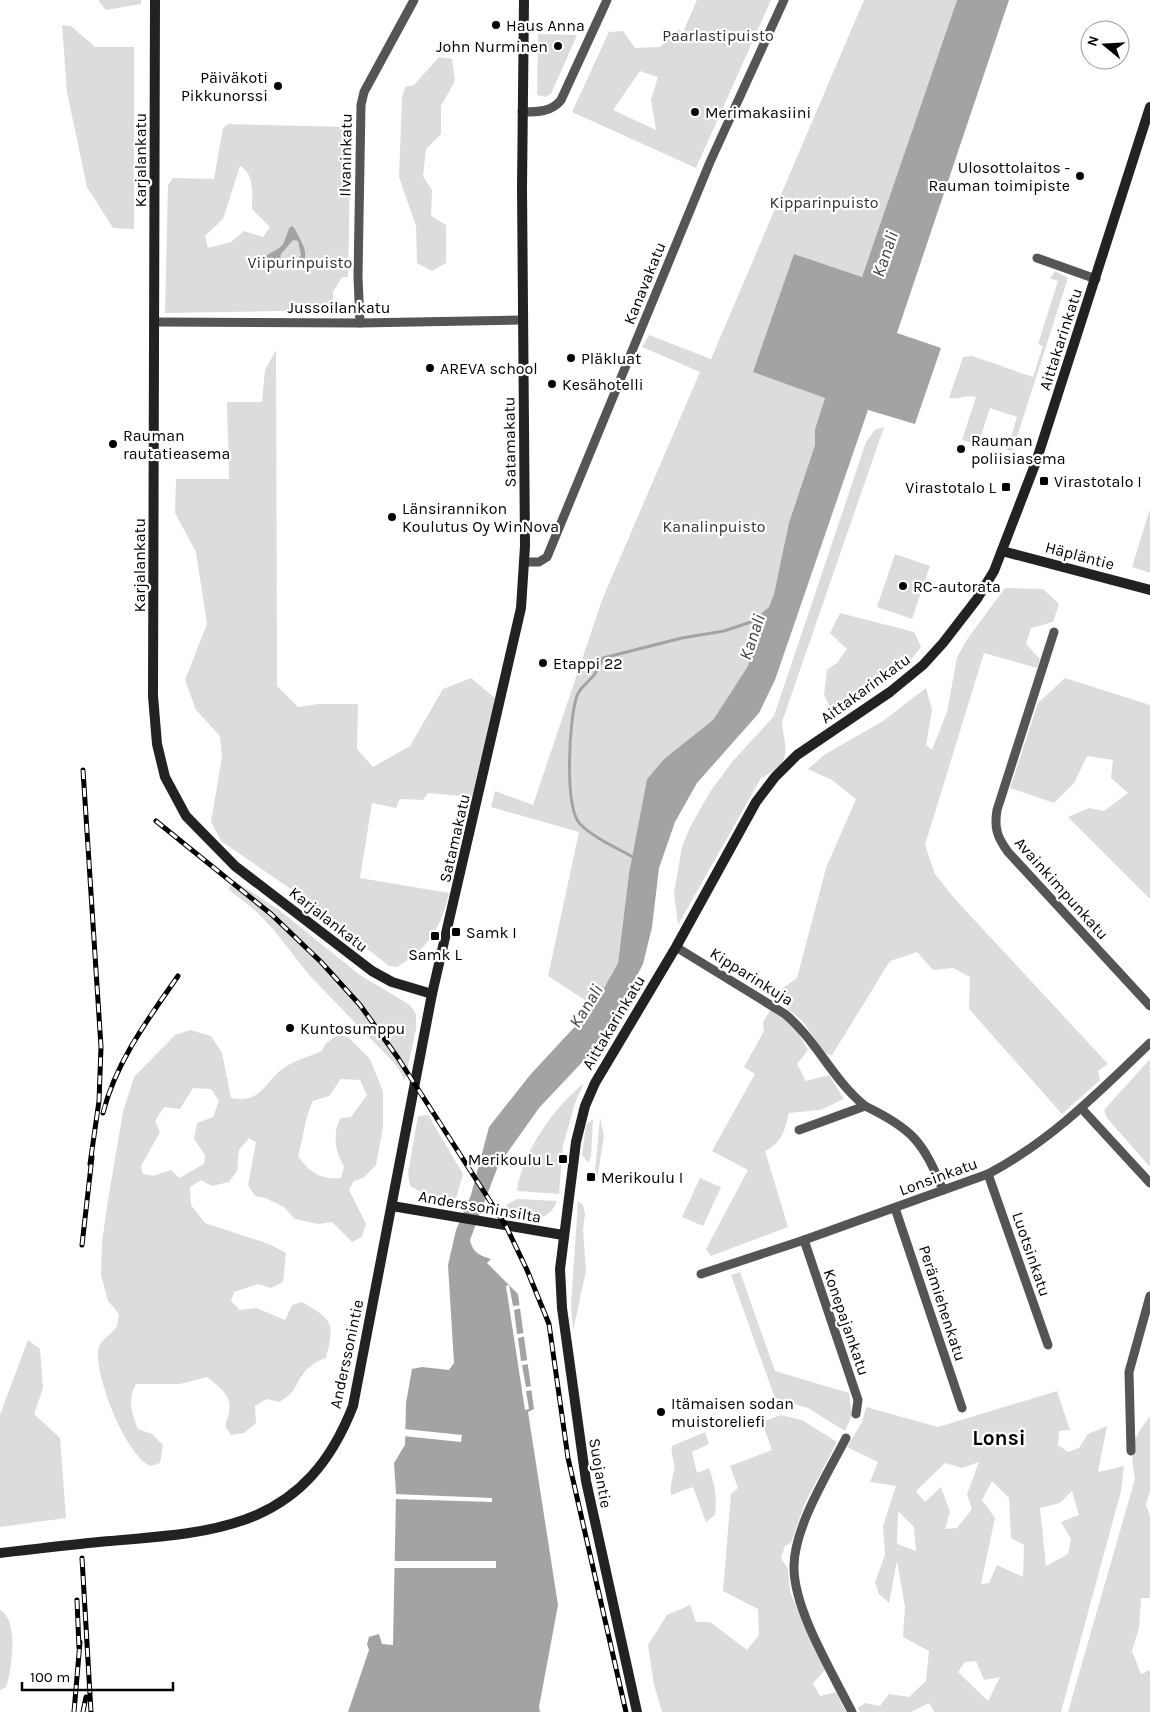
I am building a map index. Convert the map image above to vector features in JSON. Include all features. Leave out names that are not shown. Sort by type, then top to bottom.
[{"type":"main road","name":"Karjalankatu","points":[[155,0],[153,696],[157,744],[165,777],[186,816],[235,866],[372,971],[392,982],[432,994]]},
{"type":"main road","name":"Satamakatu","points":[[432,994],[521,608],[524,562],[522,112],[524,0]]},
{"type":"main road","name":"Aittakarinkatu","points":[[563,1236],[576,1142],[585,1106],[594,1083],[676,947],[756,802],[775,777],[797,755],[890,692],[923,665],[943,643],[994,571],[1036,462],[1150,107]]},
{"type":"main road","name":"Häpläntie","points":[[1002,551],[1150,590]]},
{"type":"main road","name":"Anderssonintie","points":[[0,1553],[94,1542],[180,1535],[228,1526],[252,1519],[279,1504],[306,1481],[333,1450],[353,1406],[432,994]]},
{"type":"main road","name":"Anderssoninsilta","points":[[392,1206],[563,1236]]},
{"type":"main road","name":"Suojantie","points":[[563,1236],[560,1269],[562,1308],[585,1472],[637,1712]]},
{"type":"street","name":"Ilvaninkatu","points":[[360,323],[358,277],[361,105],[364,92],[414,0]]},
{"type":"street","points":[[522,112],[546,110],[556,107],[561,100],[607,0]]},
{"type":"street","name":"Kanavakatu","points":[[524,562],[539,562],[547,556],[710,162],[784,0]]},
{"type":"street","points":[[1037,258],[1096,279]]},
{"type":"street","name":"Jussoilankatu","points":[[155,322],[360,323],[523,320]]},
{"type":"street","name":"Avainkimpunkatu","points":[[1054,632],[997,810],[994,828],[999,840],[1008,852],[1150,1006]]},
{"type":"street","name":"Kipparinkuja","points":[[676,947],[785,1014],[799,1025],[850,1094],[865,1106],[888,1117],[918,1140],[928,1155],[943,1190]]},
{"type":"street","name":"Lonsinkatu","points":[[701,1274],[804,1240],[988,1174],[1012,1161],[1082,1109],[1150,1043]]},
{"type":"street","points":[[799,1130],[865,1106]]},
{"type":"street","points":[[1082,1109],[1150,1183]]},
{"type":"street","name":"Luotsinkatu","points":[[988,1174],[1048,1345]]},
{"type":"street","name":"Perämiehenkatu","points":[[895,1208],[962,1408]]},
{"type":"street","name":"Konepajankatu","points":[[804,1240],[858,1400],[856,1414]]},
{"type":"street","points":[[1132,1451],[1129,1372],[1150,1296]]},
{"type":"street","points":[[846,1438],[811,1506],[795,1552],[794,1568],[804,1612],[852,1712]]},
{"type":"green space","points":[[98,0],[141,0],[141,4],[106,10]]},
{"type":"green space","name":"Paarlastipuisto","points":[[697,0],[771,0],[696,168],[572,112],[609,32],[623,31],[635,48],[660,47],[678,30],[683,32]],"holes":[[[640,71],[658,77],[651,100],[656,130],[613,110]]]},
{"type":"green space","name":"Kanalinpuisto","points":[[864,0],[957,0],[862,277],[794,254],[825,398],[815,429],[815,445],[790,523],[774,594],[769,607],[751,622],[756,638],[748,666],[713,720],[664,759],[647,779],[629,873],[618,963],[594,1006],[548,976],[579,832],[491,807],[495,791],[533,805],[602,600],[700,372],[642,347],[649,335],[711,359]]},
{"type":"green space","points":[[62,25],[71,26],[95,47],[134,47],[134,229],[113,228],[87,187],[67,92]]},
{"type":"green space","points":[[538,34],[577,35],[551,94],[545,97],[537,95]]},
{"type":"green space","points":[[439,57],[452,59],[455,81],[441,106],[441,134],[426,149],[423,176],[432,190],[431,216],[446,225],[446,263],[432,271],[417,263],[416,226],[399,177],[402,98],[405,87],[414,85]]},
{"type":"green space","name":"Viipurinpuisto","points":[[228,124],[351,127],[348,277],[342,277],[333,292],[333,310],[165,313],[168,185],[173,178],[214,179],[223,128]],"holes":[[[240,166],[245,170],[252,185],[252,209],[270,227],[263,237],[244,231],[231,242],[208,248],[205,236],[223,219]]]},
{"type":"green space","points":[[1055,271],[1068,278],[1013,449],[1011,451],[1007,450],[1017,417],[990,408],[978,445],[962,440],[976,397],[949,398],[963,357],[972,356],[1033,377],[1043,346],[1038,344],[1058,281],[1050,278]]},
{"type":"green space","points":[[276,350],[277,686],[298,707],[318,704],[358,704],[357,749],[373,767],[410,746],[443,689],[471,678],[496,699],[472,797],[428,793],[423,800],[400,799],[396,808],[372,803],[360,878],[449,893],[442,917],[432,936],[417,953],[397,967],[389,966],[295,892],[221,841],[211,822],[222,757],[220,736],[196,710],[185,680],[207,624],[196,552],[175,513],[176,479],[229,479],[227,402],[262,402],[265,370]]},
{"type":"green space","points":[[884,427],[782,722],[785,748],[783,761],[779,767],[761,778],[678,925],[674,893],[682,847],[690,827],[710,792],[732,762],[774,716],[866,442],[875,430]]},
{"type":"green space","points":[[1150,509],[1150,573],[1132,567]]},
{"type":"green space","name":"RC-autorata","points":[[895,554],[930,566],[912,619],[877,607]]},
{"type":"green space","points":[[1005,588],[1043,589],[1059,604],[1053,622],[1031,628],[1026,644],[1040,659],[1037,668],[984,653],[925,845],[935,874],[954,898],[1108,1064],[1098,1071],[1100,1080],[1062,1114],[969,1009],[970,977],[953,968],[933,970],[917,952],[890,961],[832,1055],[824,1053],[804,1023],[777,999],[783,988],[797,978],[826,868],[856,799],[832,780],[808,769],[824,755],[883,721],[926,688],[932,710],[926,745],[932,750],[947,712],[957,657],[968,638]]},
{"type":"green space","points":[[840,613],[914,632],[921,647],[892,677],[833,713],[824,695],[827,670],[837,663],[847,649],[830,633]]},
{"type":"green space","points":[[1065,678],[1150,705],[1150,899],[1068,817],[1089,808],[1104,811],[1128,793],[1111,778],[1113,760],[1087,756],[1074,783],[1054,803],[1010,788],[1038,703]]},
{"type":"green space","points":[[235,881],[279,910],[360,975],[410,1005],[416,1014],[416,1029],[405,1081],[397,1066],[310,976],[273,929],[255,910],[228,889]]},
{"type":"green space","points":[[771,1009],[795,1027],[808,1050],[797,1064],[806,1081],[829,1075],[844,1099],[820,1110],[789,1113],[779,1140],[765,1151],[788,1227],[711,1256],[706,1249],[748,1170],[712,1151],[755,1074],[744,1067],[764,1031],[763,1022]]},
{"type":"green space","points":[[190,1030],[211,1036],[222,1053],[231,1098],[242,1099],[257,1095],[285,1067],[322,1051],[325,1044],[337,1035],[348,1037],[370,1059],[383,1092],[383,1128],[376,1165],[363,1178],[354,1181],[349,1190],[366,1224],[362,1237],[352,1242],[332,1222],[318,1224],[295,1219],[284,1207],[265,1198],[255,1196],[248,1185],[256,1142],[249,1138],[239,1150],[237,1171],[229,1182],[212,1186],[201,1180],[190,1187],[191,1205],[205,1223],[269,1244],[286,1253],[283,1282],[271,1288],[258,1284],[234,1292],[231,1301],[240,1310],[256,1308],[285,1320],[292,1305],[302,1302],[326,1318],[331,1330],[330,1337],[326,1358],[314,1363],[302,1375],[286,1398],[279,1402],[267,1399],[255,1406],[256,1423],[244,1433],[231,1435],[225,1426],[229,1410],[228,1398],[207,1377],[180,1384],[136,1384],[131,1401],[132,1412],[138,1429],[152,1434],[163,1445],[160,1463],[150,1466],[131,1447],[122,1432],[107,1398],[102,1381],[99,1365],[99,1348],[102,1342],[116,1328],[119,1314],[108,1301],[101,1275],[102,1242],[123,1112],[134,1077],[175,1035]],"holes":[[[341,1079],[360,1080],[367,1095],[351,1117],[341,1118],[338,1123],[336,1142],[338,1155],[344,1166],[341,1178],[334,1179],[316,1174],[298,1156],[313,1101],[329,1096]],[[193,1088],[211,1089],[219,1101],[213,1117],[197,1123],[194,1139],[205,1155],[204,1164],[179,1178],[171,1170],[153,1176],[143,1174],[141,1166],[160,1132],[155,1121],[164,1107],[180,1109]]]},
{"type":"green space","points":[[1150,1059],[1150,1167],[1107,1118],[1104,1110]]},
{"type":"green space","points":[[584,1083],[575,1103],[563,1146],[559,1194],[518,1191],[526,1160],[541,1131],[561,1105]]},
{"type":"green space","points":[[428,1115],[463,1174],[455,1202],[428,1196],[410,1186],[408,1173],[418,1116]]},
{"type":"green space","points":[[600,1118],[604,1136],[597,1179],[594,1182]]},
{"type":"green space","points":[[593,1119],[591,1156],[588,1163],[582,1155],[586,1125]]},
{"type":"green space","points":[[700,1178],[721,1187],[703,1226],[682,1217]]},
{"type":"green space","points":[[518,1199],[557,1201],[548,1214],[536,1219],[529,1220],[506,1216],[502,1210],[509,1203]]},
{"type":"green space","points":[[578,1201],[583,1205],[585,1214],[583,1229],[586,1271],[573,1331],[571,1305]]},
{"type":"green space","points":[[740,1272],[775,1371],[849,1393],[852,1415],[845,1431],[808,1408],[775,1398],[731,1275]]},
{"type":"green space","points":[[28,1340],[40,1349],[43,1388],[34,1414],[60,1438],[66,1518],[0,1527],[0,1415]]},
{"type":"green space","points":[[1057,1391],[1070,1430],[1059,1431],[1058,1445],[1068,1452],[1079,1448],[1088,1434],[1107,1426],[1098,1472],[1124,1466],[1121,1491],[1061,1712],[934,1712],[929,1703],[911,1712],[860,1712],[858,1708],[865,1703],[880,1706],[889,1694],[909,1697],[926,1681],[929,1651],[903,1637],[905,1607],[897,1561],[889,1603],[879,1594],[875,1582],[885,1555],[883,1526],[896,1486],[870,1482],[878,1462],[847,1447],[862,1422],[866,1407],[938,1427]],"holes":[[[979,1462],[967,1494],[972,1509],[957,1528],[945,1529],[950,1512],[941,1487],[925,1502],[916,1491],[945,1463],[962,1468]],[[992,1481],[1009,1498],[1011,1538],[1024,1545],[1023,1577],[997,1565],[989,1583],[981,1584],[995,1518],[982,1500]],[[1072,1491],[1079,1515],[1061,1522],[1071,1539],[1068,1554],[1046,1566],[1040,1508],[1060,1503]],[[898,1511],[914,1527],[916,1551],[897,1544]],[[976,1661],[984,1680],[1000,1677],[988,1701],[958,1672],[965,1662]]]},
{"type":"green space","points":[[781,1415],[802,1420],[837,1442],[805,1503],[791,1543],[785,1546],[781,1558],[788,1569],[790,1592],[825,1670],[813,1683],[820,1696],[836,1692],[846,1712],[662,1712],[654,1685],[648,1645],[667,1615],[690,1605],[696,1622],[710,1622],[747,1650],[759,1635],[758,1609],[723,1591],[731,1494],[738,1488],[730,1466],[772,1450],[762,1422]]},
{"type":"green space","points":[[1150,1416],[1150,1491],[1146,1505],[1150,1516],[1150,1598],[1141,1598],[1139,1628],[1132,1651],[1141,1674],[1150,1670],[1150,1712],[1068,1712],[1135,1479],[1132,1459],[1133,1446]]},
{"type":"green space","points":[[705,1432],[709,1444],[692,1452],[697,1473],[709,1468],[714,1485],[716,1497],[715,1515],[706,1522],[693,1487],[671,1495],[674,1467],[672,1446]]},
{"type":"green space","points":[[0,1610],[6,1615],[10,1623],[12,1658],[6,1687],[0,1690]]},
{"type":"water","name":"Kanali","points":[[957,0],[1009,0],[897,333],[941,348],[915,424],[868,410],[775,680],[759,713],[697,783],[675,822],[659,868],[652,927],[643,964],[618,1012],[587,1057],[539,1108],[498,1166],[470,1240],[475,1251],[491,1259],[487,1263],[518,1294],[534,1409],[528,1412],[558,1605],[539,1707],[540,1712],[348,1712],[369,1650],[367,1644],[369,1637],[379,1634],[382,1644],[393,1645],[396,1493],[394,1463],[405,1445],[406,1403],[412,1369],[422,1367],[449,1370],[454,1363],[448,1265],[456,1230],[471,1195],[489,1127],[530,1075],[594,1006],[618,963],[629,873],[647,779],[664,759],[713,720],[748,666],[756,638],[751,622],[769,607],[774,594],[789,523],[815,445],[815,429],[825,398],[753,372],[794,254],[862,277]]},
{"type":"water","points":[[292,226],[295,229],[305,249],[305,257],[302,262],[290,266],[265,262],[266,256],[283,244],[289,228]],"holes":[[[293,240],[298,241],[301,255],[297,261],[283,264],[280,259],[281,254]]]},
{"type":"pier","points":[[509,1285],[513,1306],[522,1305],[522,1308],[514,1310],[517,1334],[525,1333],[526,1336],[518,1338],[521,1361],[529,1360],[530,1364],[522,1365],[526,1387],[533,1386],[533,1390],[526,1391],[529,1409],[525,1410],[506,1286]]},
{"type":"pier","points":[[404,1429],[462,1435],[461,1442],[403,1436]]},
{"type":"pier","points":[[394,1494],[492,1498],[492,1502],[394,1499]]},
{"type":"pier","points":[[392,1561],[496,1561],[496,1568],[392,1568]]},
{"type":"waterway","name":"Kanali","points":[[636,859],[593,834],[580,824],[575,815],[570,782],[570,742],[574,707],[578,693],[592,678],[603,658],[682,638],[724,631],[754,621]]},
{"type":"railway","points":[[83,770],[101,1047],[99,1101],[90,1164]]},
{"type":"railway","points":[[156,821],[271,914],[321,962],[360,1005],[398,1058],[506,1226],[527,1270],[549,1324],[568,1458],[626,1712]]},
{"type":"railway","points":[[103,1113],[116,1076],[134,1042],[178,976]]},
{"type":"railway","points":[[82,1245],[92,1157]]},
{"type":"railway","points":[[82,1558],[91,1712]]},
{"type":"railway","points":[[77,1600],[79,1648]]},
{"type":"railway","points":[[74,1712],[80,1642]]},
{"type":"railway","points":[[83,1712],[86,1697]]},
{"type":"place","name":"Haus Anna","points":[[496,25]]},
{"type":"place","name":"John Nurminen","points":[[558,46]]},
{"type":"place","name":"Päiväkoti Pikkunorssi","points":[[278,86]]},
{"type":"place","name":"Merimakasiini","points":[[695,112]]},
{"type":"place","name":"Ulosottolaitos - Rauman toimipiste","points":[[1080,176]]},
{"type":"place","name":"Pläkluat","points":[[571,358]]},
{"type":"place","name":"AREVA school","points":[[430,368]]},
{"type":"place","name":"Kesähotelli","points":[[552,384]]},
{"type":"place","name":"Rauman rautatieasema","points":[[113,444]]},
{"type":"place","name":"Rauman poliisiasema","points":[[961,449]]},
{"type":"place","name":"Virastotalo I","points":[[1044,481]]},
{"type":"place","name":"Virastotalo L","points":[[1006,487]]},
{"type":"place","name":"Länsirannikon Koulutus Oy WinNova","points":[[392,517]]},
{"type":"place","name":"RC-autorata","points":[[903,586]]},
{"type":"place","name":"Etappi 22","points":[[543,663]]},
{"type":"place","name":"Samk I","points":[[456,932]]},
{"type":"place","name":"Samk L","points":[[435,936]]},
{"type":"place","name":"Kuntosumppu","points":[[290,1028]]},
{"type":"place","name":"Merikoulu L","points":[[563,1159]]},
{"type":"place","name":"Merikoulu I","points":[[591,1177]]},
{"type":"place","name":"Itämaisen sodan muistoreliefi","points":[[661,1412]]},
{"type":"district","name":"Lonsi","points":[[999,1438]]},
{"type":"park label","name":"Kipparinpuisto","points":[[824,202]]}]
